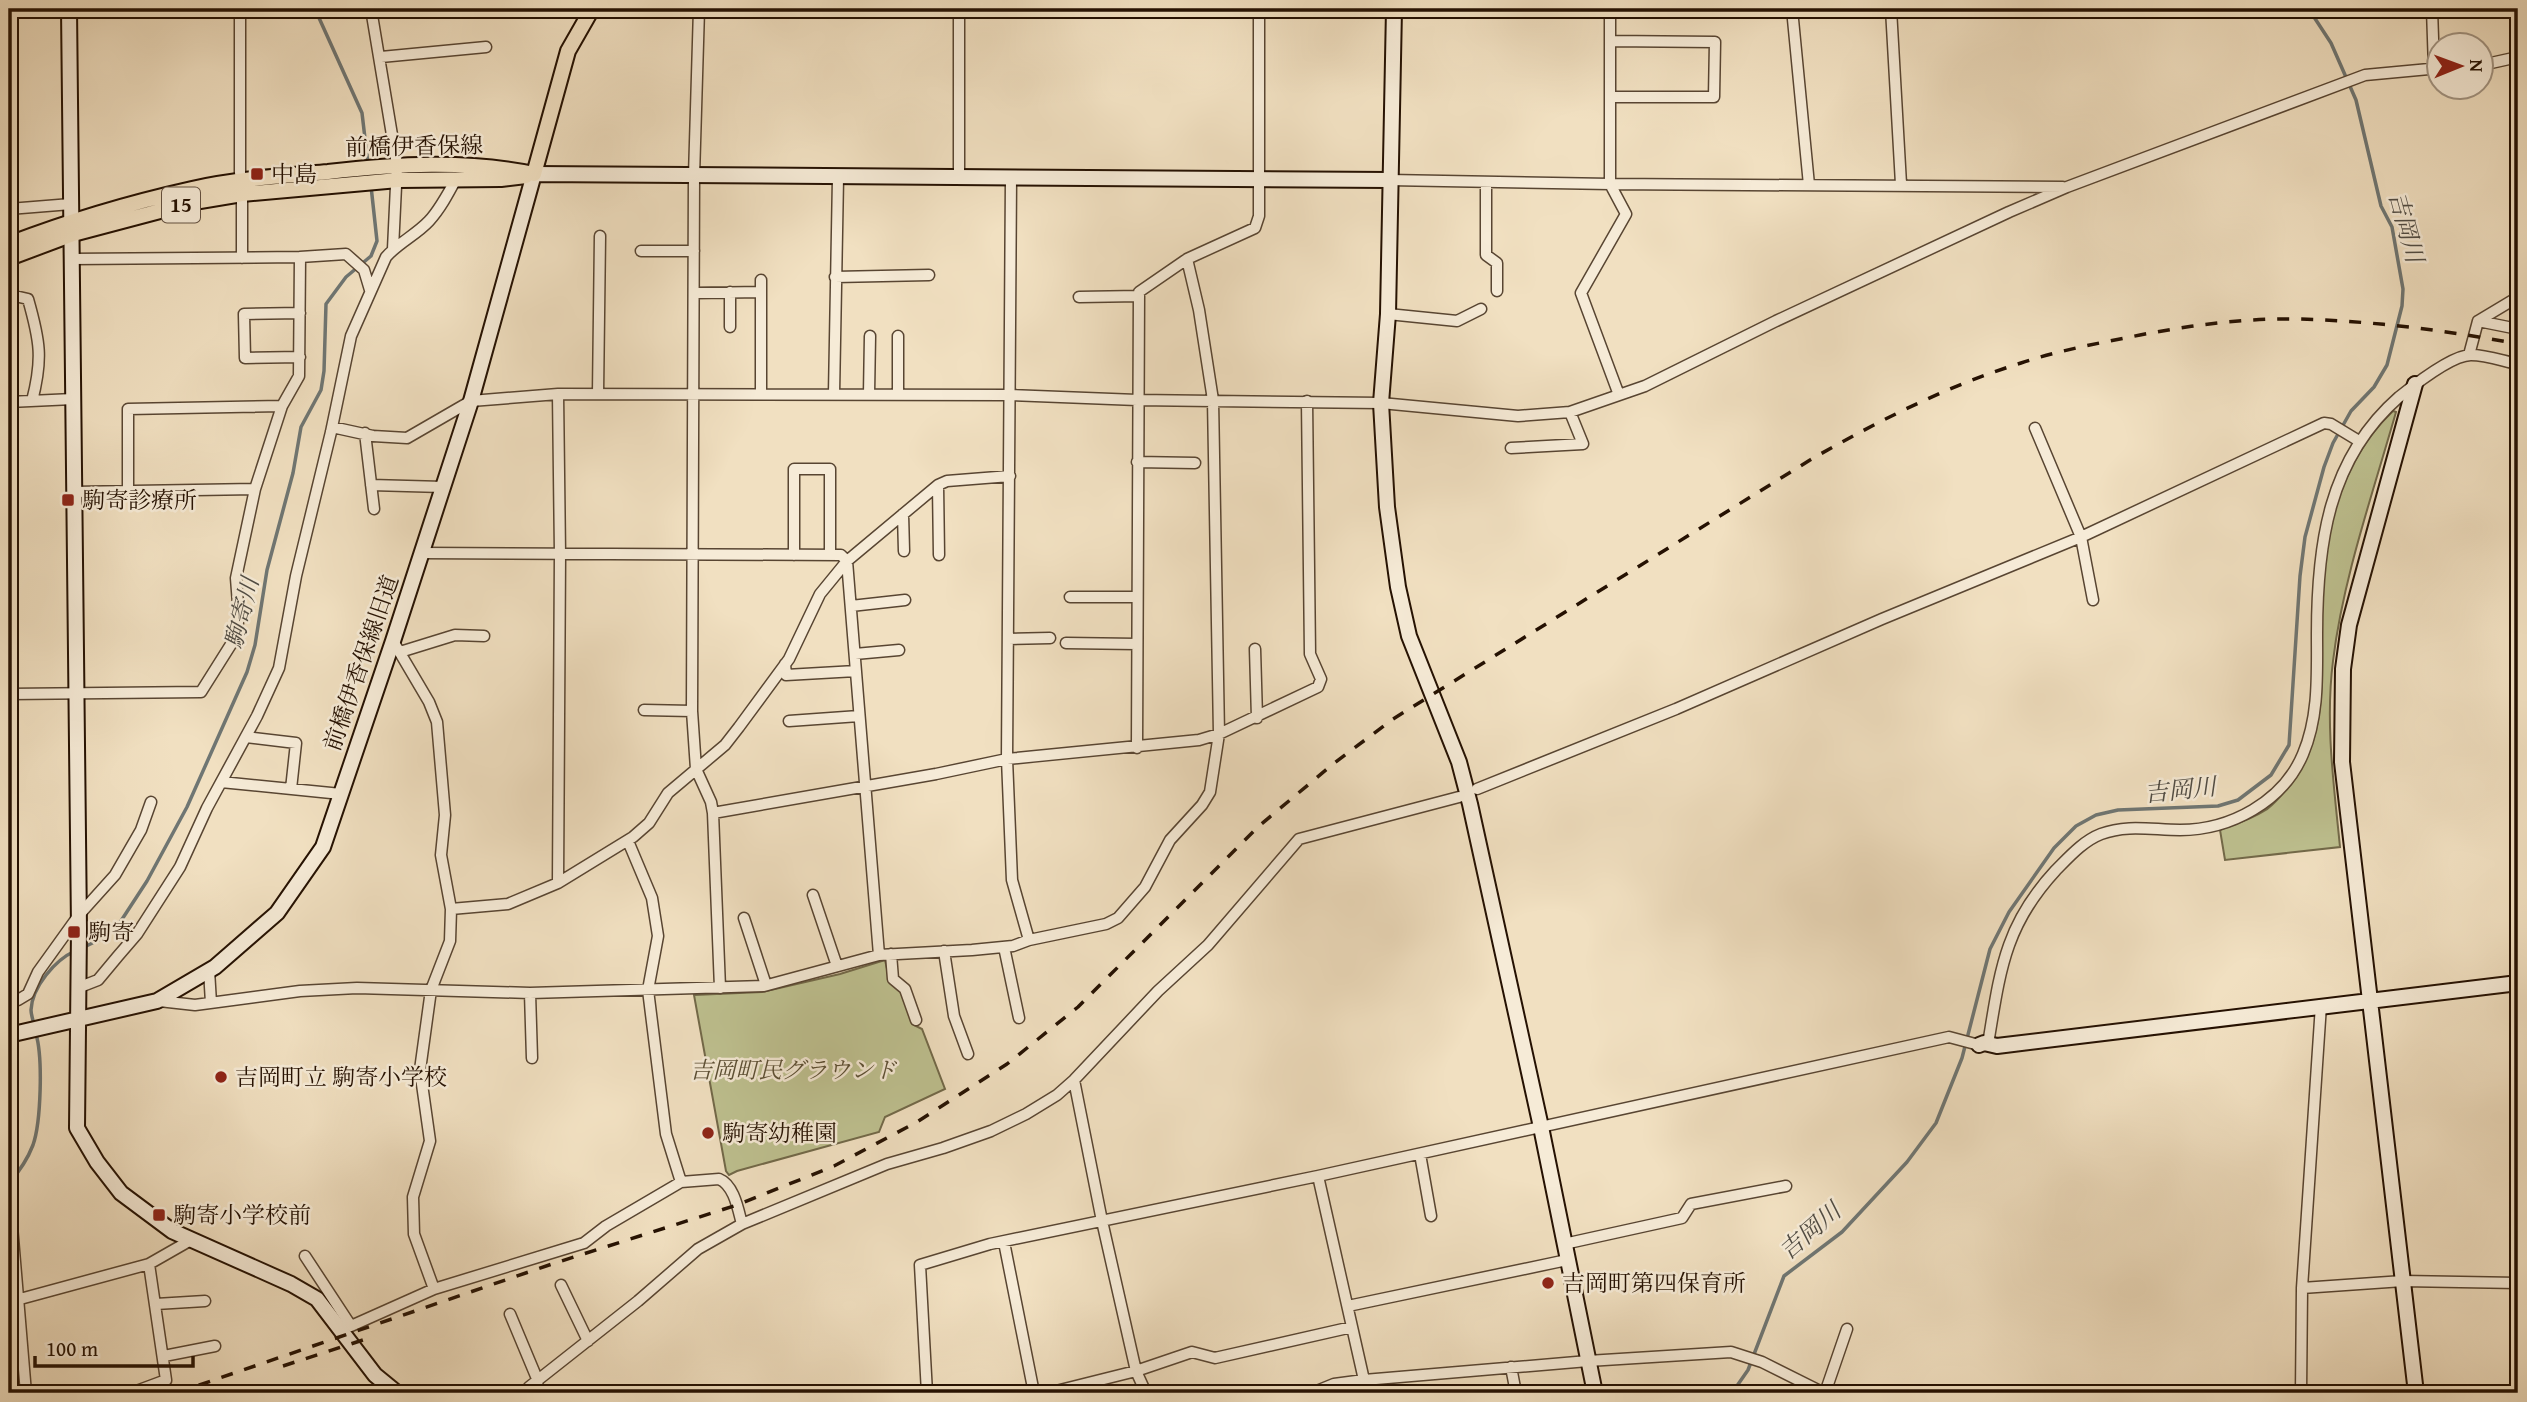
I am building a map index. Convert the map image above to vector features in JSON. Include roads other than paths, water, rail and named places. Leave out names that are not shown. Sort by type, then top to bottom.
[{"type":"main road","points":[[534,174],[568,51],[592,9]]},
{"type":"main road","name":"前橋伊香保線","points":[[9,258],[72,227],[242,194],[398,172],[500,167],[534,174]]},
{"type":"main road","name":"前橋伊香保線","points":[[398,172],[456,179],[501,179],[534,174]]},
{"type":"main road","name":"前橋伊香保線","points":[[9,244],[193,189],[243,181],[359,176]]},
{"type":"street","points":[[69,9],[80,988],[77,1128],[97,1162],[121,1192],[172,1231],[323,1296],[351,1326],[434,1289],[584,1243],[606,1226],[681,1182],[719,1179],[724,1181],[731,1191],[743,1224]]},
{"type":"street","points":[[240,9],[240,173]]},
{"type":"street","points":[[371,9],[398,172],[393,249]]},
{"type":"street","points":[[699,9],[694,176],[692,711],[696,769],[713,813],[720,988]]},
{"type":"street","points":[[959,9],[959,178]]},
{"type":"street","points":[[1137,748],[1139,292],[1187,259],[1255,228],[1259,216],[1259,9]]},
{"type":"street","points":[[1394,9],[1388,314],[1381,403],[1387,507],[1398,587],[1409,636],[1462,772],[1541,1127],[1595,1393]]},
{"type":"street","points":[[1609,9],[1610,184],[1626,214],[1581,293],[1619,395]]},
{"type":"street","points":[[1792,9],[1809,185]]},
{"type":"street","points":[[1891,9],[1901,184]]},
{"type":"street","points":[[2432,9],[2434,32]]},
{"type":"street","points":[[1609,41],[1715,42],[1714,97],[1610,97]]},
{"type":"street","points":[[381,57],[486,47]]},
{"type":"street","points":[[2496,62],[2518,57]]},
{"type":"street","points":[[332,427],[407,438],[471,401],[558,394],[1009,395],[1137,400],[1381,403],[1518,416],[1570,412],[1645,386],[1850,287],[2067,187],[2365,75],[2426,69]]},
{"type":"street","points":[[534,174],[2067,187]]},
{"type":"street","name":"前橋伊香保線旧道","points":[[10,1035],[157,1001],[209,971],[277,913],[323,847],[396,646],[471,401],[534,174]]},
{"type":"street","points":[[834,394],[838,178]]},
{"type":"street","points":[[1012,178],[1007,759],[1012,880],[1029,940]]},
{"type":"street","points":[[80,988],[98,980],[137,933],[180,867],[279,667],[296,576],[351,337],[386,257],[428,222],[456,179]]},
{"type":"street","points":[[1486,182],[1486,255],[1497,262],[1497,291]]},
{"type":"street","points":[[242,194],[242,258]]},
{"type":"street","points":[[9,209],[71,204]]},
{"type":"street","points":[[598,394],[600,236]]},
{"type":"street","points":[[641,251],[694,251]]},
{"type":"street","points":[[71,258],[242,258],[346,254],[363,270],[370,290]]},
{"type":"street","points":[[9,694],[201,692],[234,638],[239,617],[236,578],[255,489],[282,406],[299,376],[300,257]]},
{"type":"street","points":[[157,1001],[195,1005],[300,991],[357,988],[530,993],[766,985],[879,955],[1003,947],[1106,923],[1126,911],[1145,887],[1170,840],[1202,805],[1210,792],[1219,734],[1213,400],[1199,310],[1187,259]]},
{"type":"street","points":[[835,277],[929,275]]},
{"type":"street","points":[[761,280],[761,393]]},
{"type":"street","points":[[9,286],[15,296],[29,299],[34,318],[40,351],[40,370],[32,401]]},
{"type":"street","points":[[730,292],[730,327]]},
{"type":"street","points":[[695,293],[761,292]]},
{"type":"street","points":[[1079,297],[1139,296]]},
{"type":"street","points":[[2469,355],[2478,321],[2518,296]]},
{"type":"street","points":[[1388,314],[1457,321],[1481,309]]},
{"type":"street","points":[[300,313],[244,314],[244,358],[300,357]]},
{"type":"street","points":[[2478,321],[2518,328]]},
{"type":"street","points":[[869,394],[870,336]]},
{"type":"street","points":[[898,336],[898,394]]},
{"type":"street","points":[[1984,1044],[2002,963],[2018,920],[2043,884],[2069,856],[2090,840],[2118,830],[2205,828],[2239,817],[2262,805],[2295,772],[2313,729],[2317,697],[2317,595],[2326,525],[2335,490],[2359,441],[2387,408],[2415,384],[2442,367],[2469,355],[2518,364]]},
{"type":"street","points":[[2415,384],[2349,625],[2343,669],[2342,762],[2416,1393]]},
{"type":"street","points":[[558,394],[558,883]]},
{"type":"street","points":[[9,402],[73,399]]},
{"type":"street","points":[[713,813],[1007,759],[1199,740],[1257,718],[1318,687],[1321,679],[1310,654],[1307,401]]},
{"type":"street","points":[[128,491],[128,409],[282,406]]},
{"type":"street","points":[[1511,448],[1583,444],[1570,412]]},
{"type":"street","points":[[1477,789],[1676,709],[1882,619],[2081,537],[2324,423],[2331,424],[2359,441]]},
{"type":"street","points":[[2035,428],[2081,537],[2093,600]]},
{"type":"street","points":[[365,433],[374,509]]},
{"type":"street","points":[[1137,462],[1195,463]]},
{"type":"street","points":[[794,555],[794,469],[830,469],[830,555]]},
{"type":"street","points":[[451,909],[508,904],[558,883],[628,841],[649,824],[668,793],[725,745],[785,664],[820,594],[848,561],[938,485],[947,481],[1010,476]]},
{"type":"street","points":[[371,485],[443,487]]},
{"type":"street","points":[[938,485],[939,555]]},
{"type":"street","points":[[74,492],[255,489]]},
{"type":"street","points":[[903,514],[904,551]]},
{"type":"street","points":[[422,554],[841,555],[848,561],[879,955]]},
{"type":"street","points":[[1070,597],[1137,597]]},
{"type":"street","points":[[851,606],[905,600]]},
{"type":"street","points":[[434,1289],[414,1234],[413,1198],[430,1141],[421,1070],[431,990],[450,942],[451,909],[441,855],[445,816],[437,722],[429,702],[396,646],[455,635],[484,636]]},
{"type":"street","points":[[1008,639],[1050,638]]},
{"type":"street","points":[[1066,643],[1136,644]]},
{"type":"street","points":[[1255,649],[1257,718]]},
{"type":"street","points":[[855,654],[900,650]]},
{"type":"street","points":[[785,664],[786,675],[856,671]]},
{"type":"street","points":[[644,710],[692,711]]},
{"type":"street","points":[[789,721],[859,716]]},
{"type":"street","points":[[246,737],[296,743],[291,789]]},
{"type":"street","points":[[221,782],[341,794]]},
{"type":"street","points":[[526,1393],[698,1249],[743,1224],[887,1164],[991,1131],[1058,1095],[1158,991],[1208,945],[1299,839],[1459,797]]},
{"type":"street","points":[[9,1002],[28,994],[38,972],[115,875],[141,831],[151,802]]},
{"type":"street","points":[[628,841],[652,898],[658,936],[648,990],[666,1134],[681,1182]]},
{"type":"street","points":[[813,895],[837,966]]},
{"type":"street","points":[[744,918],[766,985]]},
{"type":"street","points":[[1003,947],[1019,1018]]},
{"type":"street","points":[[944,951],[954,1016],[968,1054]]},
{"type":"street","points":[[891,954],[893,979],[905,989],[916,1020]]},
{"type":"street","points":[[209,971],[211,1003]]},
{"type":"street","points":[[927,1393],[920,1265],[1004,1242],[1953,1038],[1997,1046],[2518,983]]},
{"type":"street","points":[[530,993],[532,1058]]},
{"type":"street","points":[[2301,1393],[2302,1288],[2321,1005]]},
{"type":"street","points":[[1074,1080],[1136,1371],[1146,1393]]},
{"type":"street","points":[[1420,1154],[1431,1216]]},
{"type":"street","points":[[1318,1176],[1364,1380],[1370,1393]]},
{"type":"street","points":[[1564,1244],[1682,1218],[1691,1205],[1786,1186]]},
{"type":"street","points":[[12,1226],[26,1393]]},
{"type":"street","points":[[9,1302],[149,1264],[191,1240]]},
{"type":"street","points":[[1004,1242],[1034,1393]]},
{"type":"street","points":[[305,1256],[323,1296],[376,1375],[397,1393]]},
{"type":"street","points":[[1348,1306],[1567,1260]]},
{"type":"street","points":[[131,1393],[166,1380],[149,1264]]},
{"type":"street","points":[[2302,1288],[2403,1281],[2518,1283]]},
{"type":"street","points":[[561,1285],[588,1340]]},
{"type":"street","points":[[156,1304],[205,1301]]},
{"type":"street","points":[[510,1314],[538,1381]]},
{"type":"street","points":[[1048,1393],[1136,1371],[1192,1352],[1215,1358],[1352,1327]]},
{"type":"street","points":[[1312,1393],[1334,1384],[1364,1380],[1731,1352],[1762,1362],[1824,1393],[1847,1329]]},
{"type":"street","points":[[164,1356],[215,1346]]},
{"type":"street","points":[[1511,1367],[1516,1393]]},
{"type":"waterway","name":"駒寄川","points":[[315,9],[362,113],[368,164]]},
{"type":"waterway","name":"吉岡川","points":[[1732,1393],[1748,1370],[1784,1276],[1842,1232],[1907,1162],[1936,1123],[1962,1058],[1990,949],[2009,912],[2054,848],[2076,826],[2096,815],[2118,810],[2218,806],[2238,800],[2271,775],[2289,745],[2305,537],[2333,443],[2351,411],[2374,387],[2387,365],[2402,306],[2403,289],[2392,227],[2381,206],[2356,100],[2331,43],[2306,9]]},
{"type":"waterway","name":"駒寄川","points":[[82,948],[103,938],[117,927],[147,881],[187,807],[247,672],[255,645],[267,570],[293,473],[301,427],[321,390],[326,304],[346,277],[371,256],[377,241],[371,186]]},
{"type":"waterway","name":"駒寄川","points":[[35,1027],[31,1010],[35,992],[46,975],[75,951]]},
{"type":"waterway","name":"駒寄川","points":[[9,1183],[28,1155],[36,1135],[40,1074],[36,1034]]},
{"type":"railway","points":[[176,1393],[552,1264],[737,1205],[834,1166],[917,1122],[1007,1064],[1078,1007],[1259,826],[1333,764],[1393,719],[1810,460],[1887,418],[1940,394],[2036,358],[2160,331],[2238,321],[2298,319],[2381,324],[2518,344]]},
{"type":"railway","points":[[283,1366],[366,1339]]},
{"type":"place","name":"中島","points":[[257,174]]},
{"type":"place","name":"駒寄診療所","points":[[68,500]]},
{"type":"place","name":"駒寄","points":[[74,932]]},
{"type":"place","name":"吉岡町立 駒寄小学校","points":[[221,1077]]},
{"type":"place","name":"駒寄幼稚園","points":[[708,1133]]},
{"type":"place","name":"駒寄小学校前","points":[[159,1215]]},
{"type":"place","name":"吉岡町第四保育所","points":[[1548,1283]]},
{"type":"park label","name":"吉岡町民グラウンド","points":[[793,1070]]}]
